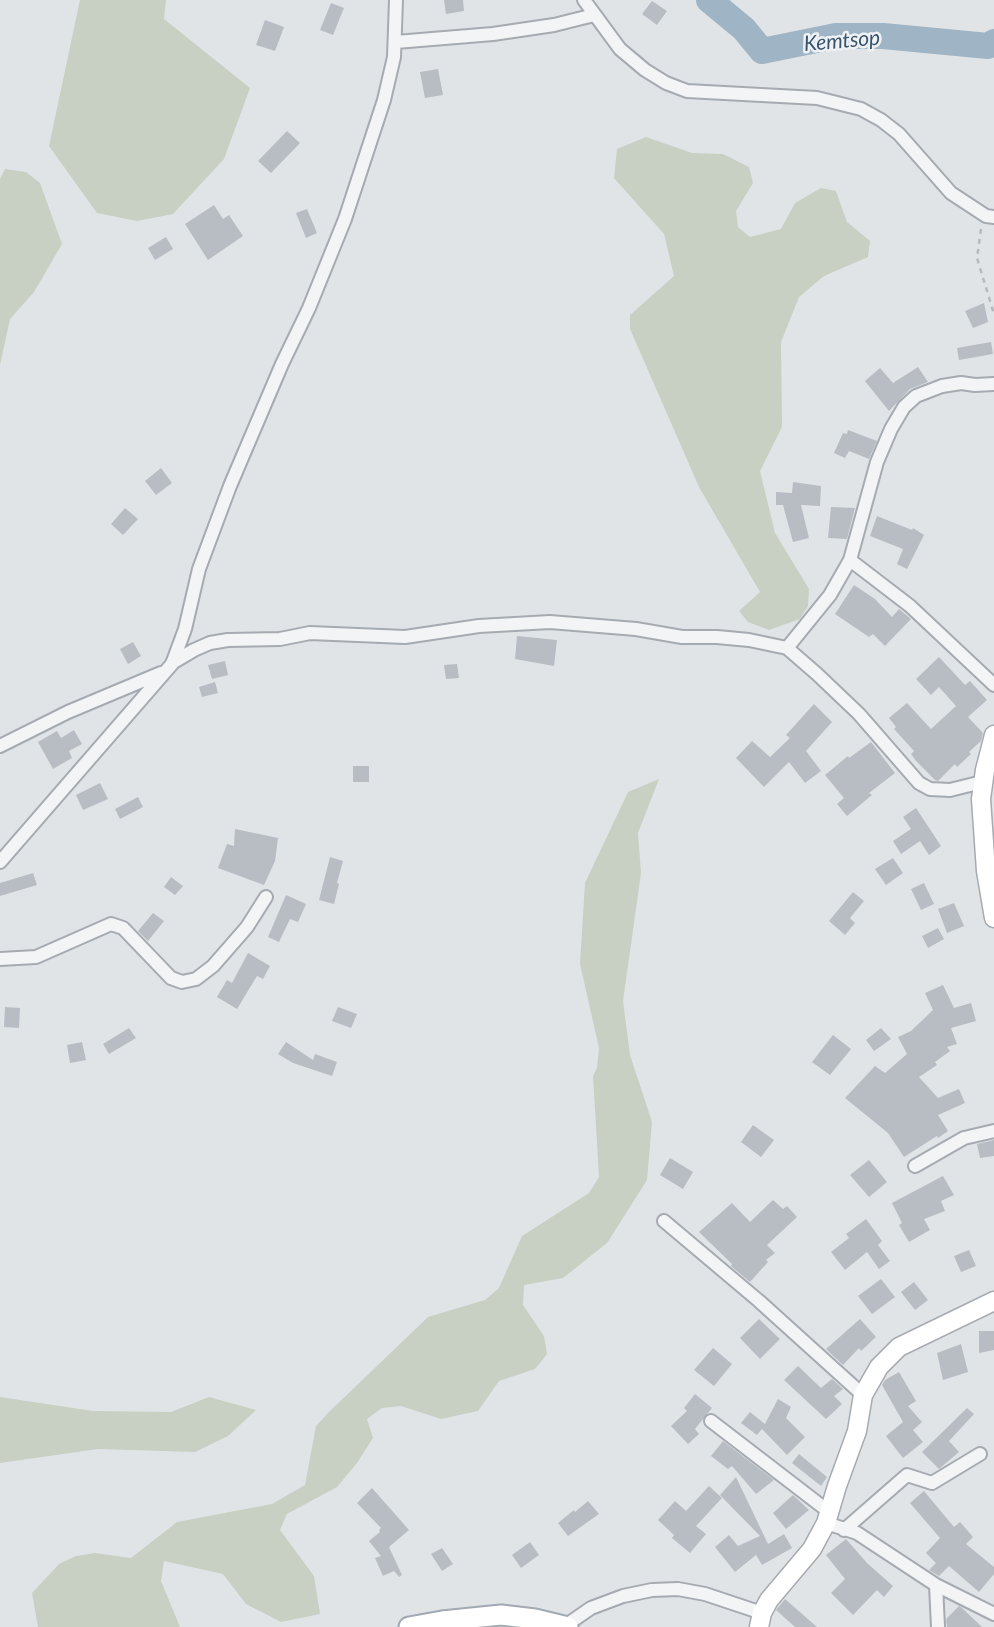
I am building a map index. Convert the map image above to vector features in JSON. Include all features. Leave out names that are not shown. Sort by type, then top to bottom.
[{"type":"main road","points":[[409,1627],[501,1615],[525,1622],[566,1626]]},
{"type":"street","points":[[0,862],[168,668],[185,629],[199,569],[230,486],[309,308],[345,219],[384,100],[396,41],[396,0]]},
{"type":"street","points":[[584,0],[620,49],[666,83],[687,91],[817,98],[861,109],[899,134],[951,193],[990,216]]},
{"type":"street","points":[[396,41],[493,34],[554,25],[594,15]]},
{"type":"street","points":[[787,648],[830,595],[850,560],[877,462],[904,407],[916,396],[942,386],[961,383],[994,384]]},
{"type":"street","points":[[850,560],[910,606],[994,685]]},
{"type":"street","points":[[0,746],[68,712],[168,668],[210,643],[280,639],[310,633],[405,637],[479,626],[550,622],[636,629],[682,637],[738,639],[787,648],[859,714],[919,783],[930,789],[950,790],[982,782]]},
{"type":"street","points":[[994,735],[982,782],[981,799],[986,871],[994,918]]},
{"type":"street","points":[[0,960],[36,957],[111,924],[123,928],[171,978],[183,982],[196,979],[213,966],[247,927],[266,897]]},
{"type":"street","points":[[915,1166],[964,1138],[994,1130]]},
{"type":"street","points":[[664,1221],[759,1301],[863,1395]]},
{"type":"street","points":[[566,1626],[591,1608],[623,1596],[652,1590],[678,1589],[692,1592],[760,1620],[776,1590],[812,1549],[827,1517],[857,1431],[863,1395],[879,1367],[899,1347],[994,1301]]},
{"type":"street","points":[[711,1421],[844,1530],[858,1533],[936,1585],[994,1614]]},
{"type":"street","points":[[844,1530],[907,1475],[932,1483],[980,1454]]},
{"type":"street","points":[[936,1585],[938,1627]]},
{"type":"path","points":[[990,216],[979,237],[977,258],[994,314]]},
{"type":"green space","points":[[80,0],[166,0],[164,19],[250,88],[224,159],[173,214],[137,221],[97,213],[49,146]]},
{"type":"green space","points":[[646,137],[692,153],[723,154],[749,167],[753,183],[736,211],[738,227],[750,237],[781,229],[795,203],[821,188],[836,191],[847,222],[870,241],[868,257],[824,276],[799,297],[781,342],[782,427],[760,471],[775,533],[809,589],[808,606],[800,619],[769,630],[748,622],[739,611],[760,592],[699,487],[630,329],[630,315],[674,276],[664,234],[614,178],[617,149]]},
{"type":"green space","points":[[5,169],[26,172],[40,183],[62,244],[34,292],[10,319],[0,365],[0,179]]},
{"type":"green space","points":[[659,779],[638,833],[641,873],[623,1001],[630,1055],[652,1122],[647,1180],[607,1243],[563,1278],[524,1285],[523,1305],[544,1336],[547,1354],[535,1369],[499,1381],[478,1411],[441,1419],[401,1406],[382,1408],[367,1419],[373,1438],[357,1463],[337,1487],[287,1514],[280,1530],[314,1576],[320,1614],[281,1622],[246,1604],[223,1574],[164,1561],[161,1581],[180,1627],[38,1627],[32,1593],[59,1564],[76,1556],[95,1553],[131,1558],[177,1522],[272,1504],[305,1485],[316,1426],[329,1412],[428,1317],[485,1300],[499,1288],[522,1236],[589,1193],[599,1177],[593,1076],[597,1068],[599,1048],[580,964],[585,883],[628,792]]},
{"type":"green space","points":[[0,1397],[93,1411],[171,1412],[209,1397],[256,1410],[228,1436],[195,1452],[98,1449],[0,1463]]},
{"type":"building","points":[[444,0],[463,0],[464,11],[446,14]]},
{"type":"building","points":[[652,1],[667,11],[657,25],[642,14]]},
{"type":"building","points":[[331,3],[344,8],[333,35],[320,30]]},
{"type":"building","points":[[265,20],[284,27],[275,51],[256,45]]},
{"type":"building","points":[[438,69],[443,95],[425,98],[420,72]]},
{"type":"building","points":[[287,131],[300,143],[271,173],[258,161]]},
{"type":"building","points":[[214,205],[223,219],[229,215],[243,236],[208,260],[185,224]]},
{"type":"building","points":[[307,209],[317,233],[306,238],[296,213]]},
{"type":"building","points":[[166,237],[173,249],[155,260],[148,248]]},
{"type":"building","points":[[984,303],[988,322],[973,328],[965,311]]},
{"type":"building","points":[[991,342],[993,354],[959,360],[957,348]]},
{"type":"building","points":[[918,367],[928,382],[910,389],[889,411],[865,381],[880,368],[893,383]]},
{"type":"building","points":[[848,430],[877,441],[869,459],[849,451],[845,458],[834,453],[843,433],[847,434]]},
{"type":"building","points":[[161,468],[172,483],[156,495],[145,481]]},
{"type":"building","points":[[793,482],[821,486],[820,506],[801,505],[809,538],[793,542],[783,505],[776,505],[776,492],[792,493]]},
{"type":"building","points":[[831,507],[855,508],[847,539],[828,538]]},
{"type":"building","points":[[125,508],[138,519],[123,535],[111,524]]},
{"type":"building","points":[[877,516],[912,530],[913,528],[924,535],[907,569],[897,564],[903,549],[870,536]]},
{"type":"building","points":[[854,585],[875,599],[892,617],[899,609],[911,619],[885,646],[873,634],[869,637],[835,614]]},
{"type":"building","points":[[517,636],[557,640],[554,666],[515,659]]},
{"type":"building","points":[[133,642],[141,656],[128,664],[120,649]]},
{"type":"building","points":[[939,657],[965,685],[970,681],[987,700],[968,717],[983,733],[981,741],[969,752],[971,754],[957,767],[955,764],[938,781],[916,761],[911,754],[914,751],[894,729],[896,727],[889,718],[907,703],[931,729],[956,706],[939,687],[931,695],[916,679]]},
{"type":"building","points":[[225,661],[228,675],[212,679],[208,665]]},
{"type":"building","points":[[457,664],[459,678],[446,679],[444,665]]},
{"type":"building","points":[[215,682],[218,693],[202,697],[199,687]]},
{"type":"building","points":[[814,704],[832,722],[806,751],[821,771],[805,783],[789,762],[764,787],[736,758],[752,741],[770,757],[790,738],[786,735]]},
{"type":"building","points":[[74,730],[82,744],[69,751],[72,758],[53,769],[38,742],[57,731],[61,738]]},
{"type":"building","points":[[871,742],[895,773],[869,793],[872,795],[847,816],[837,804],[844,798],[825,775]]},
{"type":"building","points":[[353,766],[369,766],[369,782],[353,782]]},
{"type":"building","points":[[100,783],[108,799],[83,810],[76,795]]},
{"type":"building","points":[[138,797],[143,807],[120,819],[115,809]]},
{"type":"building","points":[[916,808],[941,846],[929,855],[920,841],[901,854],[893,841],[911,829],[903,817]]},
{"type":"building","points":[[235,829],[278,838],[275,861],[264,885],[218,868],[227,844],[234,846]]},
{"type":"building","points":[[330,857],[343,861],[334,904],[319,900]]},
{"type":"building","points":[[893,858],[903,873],[886,885],[875,869]]},
{"type":"building","points":[[33,873],[37,885],[0,896],[0,883]]},
{"type":"building","points":[[171,877],[183,886],[175,895],[164,887]]},
{"type":"building","points":[[924,883],[934,904],[921,910],[911,889]]},
{"type":"building","points":[[853,892],[864,901],[850,918],[855,923],[845,935],[829,921]]},
{"type":"building","points":[[286,895],[306,904],[298,922],[290,919],[279,942],[268,937]]},
{"type":"building","points":[[954,903],[964,926],[947,933],[938,909]]},
{"type":"building","points":[[153,913],[164,921],[148,941],[138,931]]},
{"type":"building","points":[[938,928],[944,939],[928,948],[922,936]]},
{"type":"building","points":[[248,953],[270,966],[263,979],[257,976],[237,1009],[217,997],[227,980],[232,983]]},
{"type":"building","points":[[943,985],[954,1008],[971,1003],[976,1021],[951,1028],[957,1044],[947,1047],[950,1051],[935,1062],[937,1065],[919,1077],[938,1098],[959,1089],[965,1103],[938,1115],[948,1131],[904,1157],[888,1133],[845,1098],[875,1066],[885,1073],[907,1054],[898,1037],[911,1031],[933,1010],[925,993]]},
{"type":"building","points":[[5,1007],[20,1008],[19,1028],[4,1027]]},
{"type":"building","points":[[338,1007],[357,1014],[351,1028],[332,1021]]},
{"type":"building","points":[[129,1028],[136,1038],[109,1054],[103,1044]]},
{"type":"building","points":[[881,1028],[891,1039],[874,1051],[866,1040]]},
{"type":"building","points":[[833,1035],[851,1049],[830,1075],[812,1062]]},
{"type":"building","points":[[82,1042],[86,1060],[70,1063],[67,1045]]},
{"type":"building","points":[[286,1042],[313,1060],[315,1054],[337,1062],[332,1076],[293,1063],[278,1054]]},
{"type":"building","points":[[753,1125],[774,1140],[761,1157],[741,1142]]},
{"type":"building","points":[[994,1140],[994,1156],[980,1158],[977,1144]]},
{"type":"building","points":[[670,1158],[693,1172],[683,1189],[660,1175]]},
{"type":"building","points":[[869,1160],[887,1182],[869,1197],[850,1175]]},
{"type":"building","points":[[943,1176],[954,1195],[941,1201],[945,1211],[924,1219],[930,1230],[909,1242],[899,1225],[902,1223],[892,1203]]},
{"type":"building","points":[[773,1200],[783,1209],[787,1206],[797,1217],[767,1245],[775,1253],[766,1260],[768,1262],[750,1282],[699,1232],[732,1203],[750,1222]]},
{"type":"building","points":[[866,1219],[882,1241],[878,1245],[890,1261],[879,1269],[867,1252],[845,1270],[831,1252],[849,1238],[846,1234]]},
{"type":"building","points":[[969,1250],[976,1266],[961,1272],[954,1256]]},
{"type":"building","points":[[881,1279],[895,1297],[872,1314],[858,1296]]},
{"type":"building","points":[[914,1282],[928,1300],[915,1310],[901,1292]]},
{"type":"building","points":[[759,1319],[780,1339],[760,1359],[740,1338]]},
{"type":"building","points":[[860,1319],[876,1337],[861,1351],[859,1348],[843,1365],[826,1349]]},
{"type":"building","points":[[979,1331],[994,1331],[994,1350],[979,1353]]},
{"type":"building","points":[[961,1344],[968,1372],[943,1380],[937,1353]]},
{"type":"building","points":[[713,1348],[732,1364],[714,1386],[694,1370]]},
{"type":"building","points":[[798,1366],[821,1388],[832,1379],[843,1389],[834,1396],[842,1404],[826,1419],[784,1380]]},
{"type":"building","points":[[899,1372],[916,1401],[908,1406],[922,1422],[913,1430],[923,1442],[903,1458],[886,1436],[903,1422],[882,1385],[885,1380]]},
{"type":"building","points":[[695,1394],[712,1408],[695,1429],[699,1434],[688,1444],[671,1426],[687,1411],[684,1408]]},
{"type":"building","points":[[778,1399],[791,1407],[786,1418],[805,1437],[787,1455],[762,1429],[757,1435],[741,1423],[750,1412],[765,1424]]},
{"type":"building","points":[[967,1408],[974,1414],[949,1441],[959,1452],[939,1469],[922,1452]]},
{"type":"building","points":[[723,1441],[774,1480],[756,1494],[732,1466],[728,1469],[711,1456]]},
{"type":"building","points":[[799,1454],[827,1477],[821,1486],[792,1463]]},
{"type":"building","points":[[736,1477],[768,1544],[784,1534],[792,1548],[762,1565],[756,1555],[735,1572],[715,1547],[729,1535],[738,1546],[760,1536],[720,1495]]},
{"type":"building","points":[[709,1486],[722,1498],[696,1526],[706,1534],[690,1553],[672,1538],[674,1535],[658,1520],[675,1501],[686,1511]]},
{"type":"building","points":[[372,1488],[409,1530],[389,1547],[402,1575],[399,1577],[394,1571],[383,1576],[375,1558],[381,1556],[369,1541],[381,1528],[357,1503]]},
{"type":"building","points":[[924,1491],[954,1527],[960,1522],[973,1537],[966,1544],[994,1567],[994,1574],[979,1592],[949,1566],[939,1576],[929,1570],[936,1563],[926,1553],[940,1538],[910,1503]]},
{"type":"building","points":[[793,1495],[809,1510],[786,1529],[773,1513]]},
{"type":"building","points":[[588,1501],[599,1514],[568,1536],[558,1523]]},
{"type":"building","points":[[846,1539],[867,1563],[893,1586],[884,1597],[877,1590],[853,1615],[831,1593],[845,1579],[826,1555]]},
{"type":"building","points":[[530,1542],[539,1555],[521,1568],[512,1555]]},
{"type":"building","points":[[442,1548],[453,1564],[442,1571],[431,1554]]},
{"type":"building","points":[[785,1599],[817,1627],[795,1627],[776,1610]]},
{"type":"building","points":[[959,1606],[982,1627],[947,1627],[946,1619]]},
{"type":"waterway","name":"Kemtsop","points":[[709,0],[744,29],[762,51],[836,36],[883,36],[988,46],[994,42]]}]
